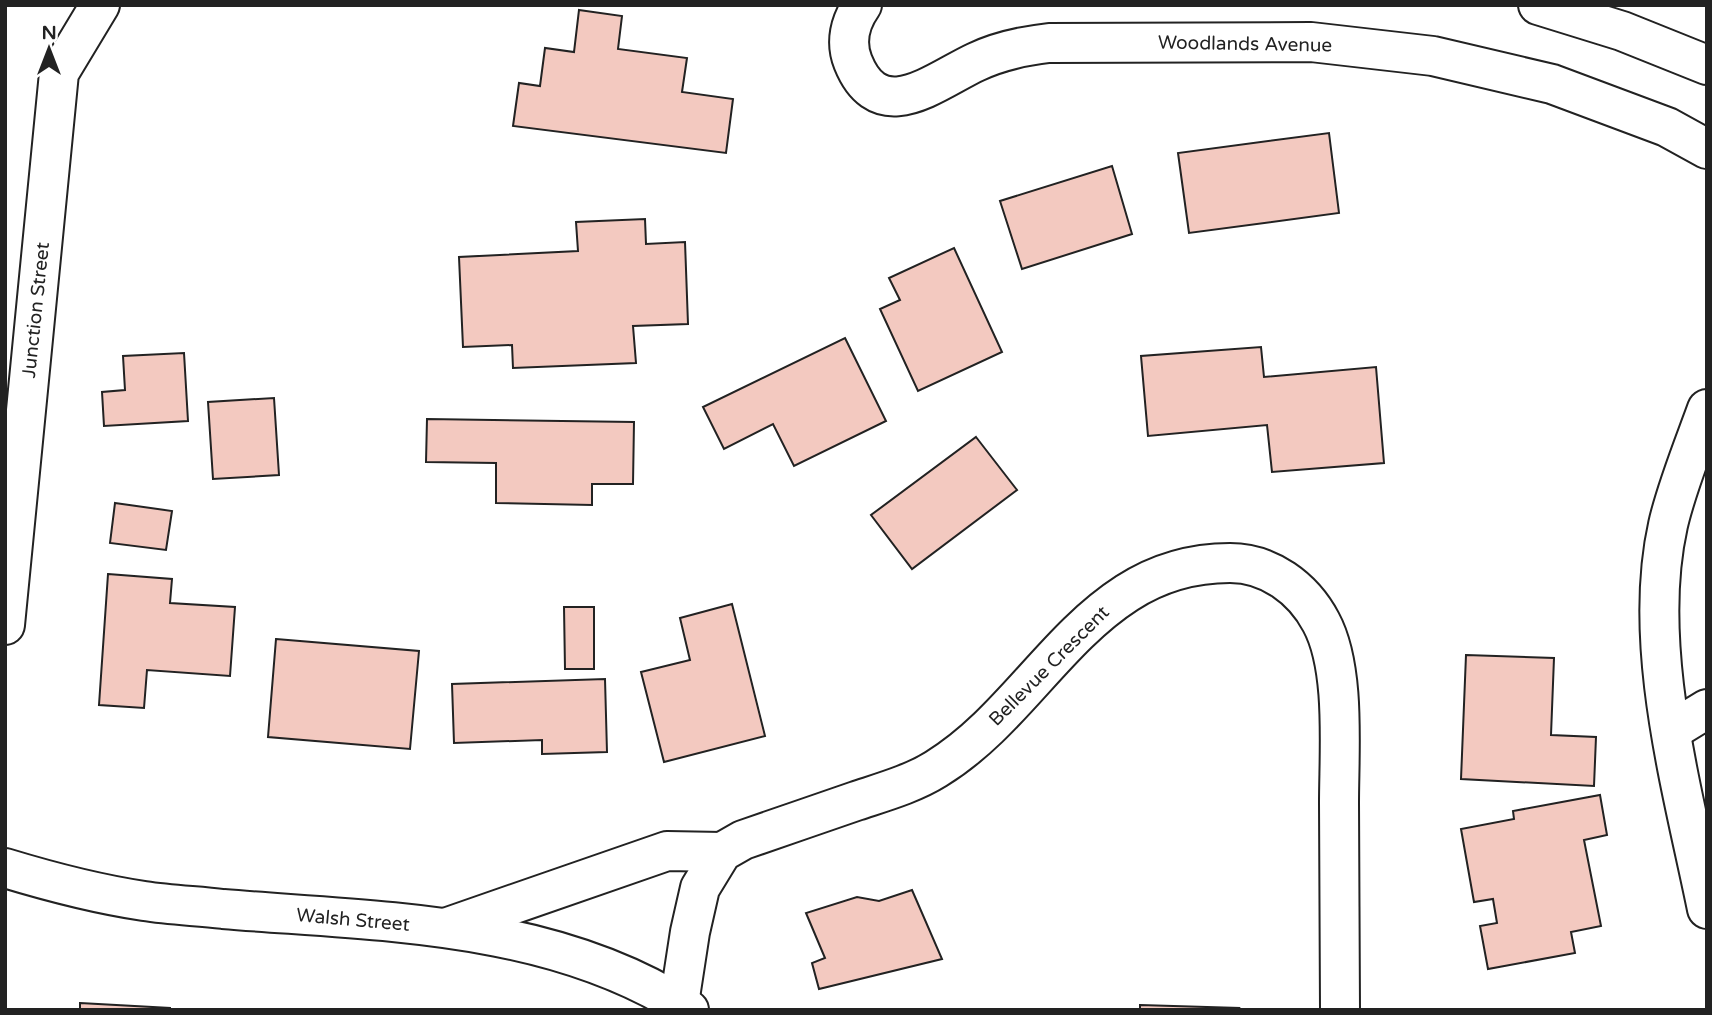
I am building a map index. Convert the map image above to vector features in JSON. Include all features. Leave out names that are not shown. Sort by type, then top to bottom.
[{"type":"street","name":"Junction Street","points":[[5,625],[59,73],[100,5]]},
{"type":"street","name":"Woodlands Avenue","points":[[862,5],[856,13],[850,32],[853,61],[867,84],[879,93],[894,96],[915,94],[972,64],[1022,46],[1049,43],[1311,43],[1433,56],[1552,84],[1667,127],[1707,149]]},
{"type":"street","points":[[1538,5],[1622,31],[1707,65]]},
{"type":"street","points":[[1707,409],[1668,524],[1661,570],[1660,615],[1671,731],[1707,909]]},
{"type":"street","name":"Bellevue Crescent","points":[[446,928],[667,851],[722,852],[743,840],[908,783],[935,770],[963,751],[1093,617],[1129,592],[1169,572],[1208,563],[1240,563],[1272,572],[1298,590],[1321,622],[1336,666],[1339,735],[1340,1010]]},
{"type":"street","points":[[1671,731],[1707,709]]},
{"type":"street","points":[[682,1007],[701,888],[722,852]]},
{"type":"street","name":"Walsh Street","points":[[5,868],[74,888],[146,902],[446,928],[561,950],[618,971],[682,1007]]},
{"type":"building","points":[[579,10],[622,16],[618,49],[687,58],[682,92],[733,99],[726,153],[513,126],[519,83],[540,86],[545,48],[574,52]]},
{"type":"building","points":[[1329,133],[1339,213],[1189,233],[1178,153]]},
{"type":"building","points":[[1112,166],[1132,234],[1022,269],[1000,201]]},
{"type":"building","points":[[645,219],[646,244],[685,242],[688,324],[633,326],[636,363],[513,368],[512,345],[463,347],[459,257],[578,251],[576,222]]},
{"type":"building","points":[[954,248],[1002,352],[918,391],[880,309],[900,300],[889,278]]},
{"type":"building","points":[[845,338],[886,421],[794,466],[773,424],[724,449],[703,407]]},
{"type":"building","points":[[1261,347],[1264,377],[1376,367],[1384,463],[1272,472],[1267,425],[1148,436],[1141,356]]},
{"type":"building","points":[[184,353],[188,421],[104,426],[102,392],[125,390],[123,356]]},
{"type":"building","points":[[274,398],[279,475],[213,479],[208,402]]},
{"type":"building","points":[[427,419],[634,422],[633,484],[592,484],[592,505],[496,503],[496,463],[426,462]]},
{"type":"building","points":[[976,437],[1017,490],[912,569],[871,515]]},
{"type":"building","points":[[115,503],[172,511],[166,550],[110,543]]},
{"type":"building","points":[[108,574],[172,579],[170,603],[235,607],[230,676],[147,670],[144,708],[99,705]]},
{"type":"building","points":[[732,604],[765,736],[664,762],[641,672],[690,660],[680,618]]},
{"type":"building","points":[[564,607],[594,607],[594,669],[565,669]]},
{"type":"building","points":[[276,639],[419,651],[410,749],[268,737]]},
{"type":"building","points":[[1466,655],[1554,658],[1551,735],[1596,737],[1594,786],[1461,779]]},
{"type":"building","points":[[605,679],[607,752],[542,754],[542,740],[454,743],[452,684]]},
{"type":"building","points":[[1600,795],[1607,835],[1584,840],[1601,926],[1571,932],[1575,953],[1488,969],[1480,926],[1497,923],[1493,899],[1474,902],[1461,829],[1514,819],[1513,811]]},
{"type":"building","points":[[912,890],[942,959],[819,989],[812,963],[825,958],[806,913],[857,897],[879,901]]},
{"type":"building","points":[[80,1003],[170,1008],[170,1010],[80,1010]]},
{"type":"building","points":[[1140,1005],[1239,1008],[1140,1010]]}]
